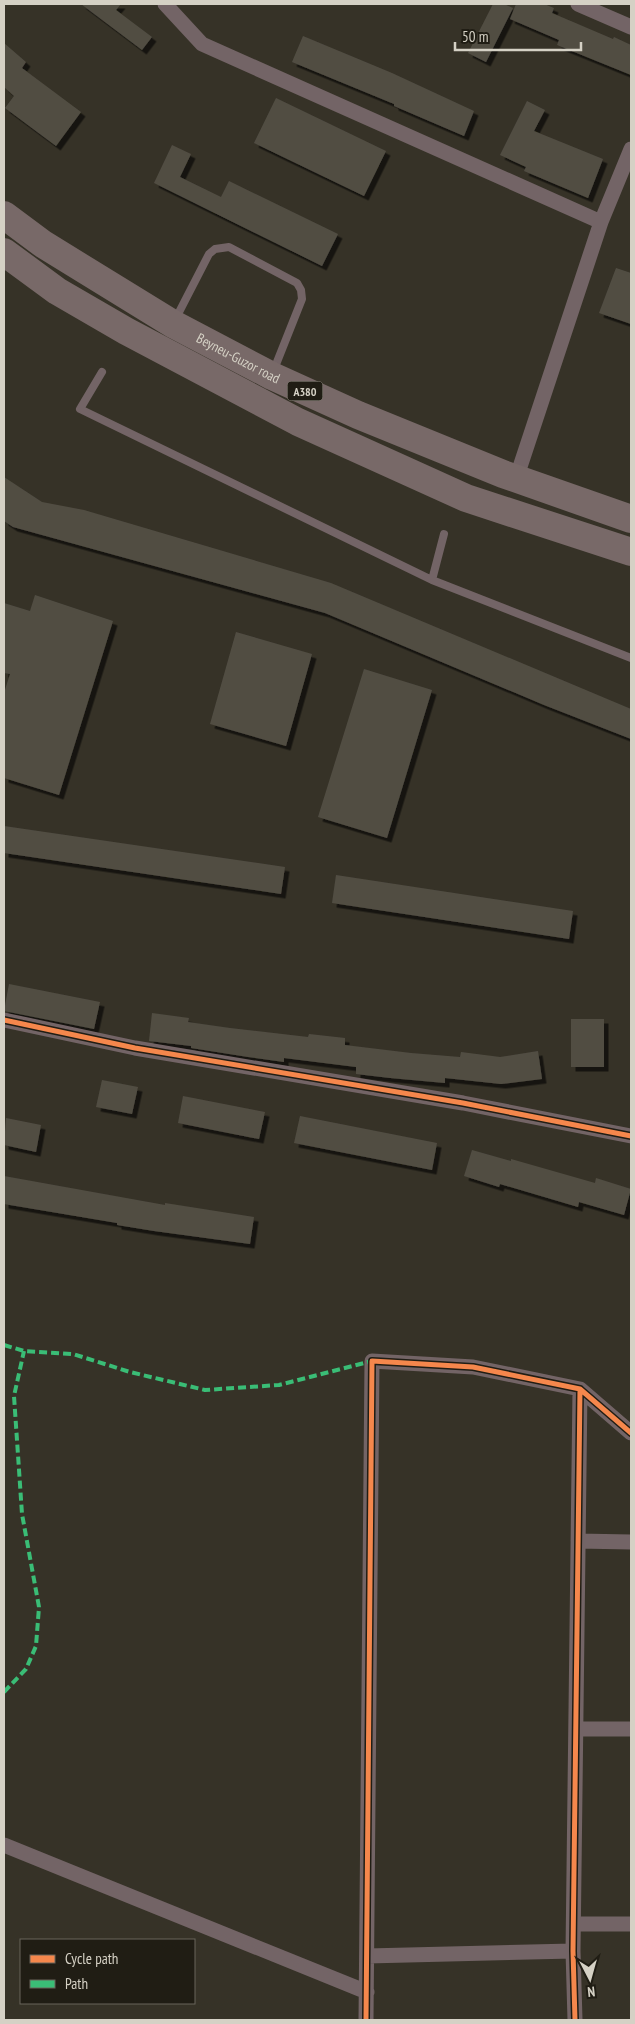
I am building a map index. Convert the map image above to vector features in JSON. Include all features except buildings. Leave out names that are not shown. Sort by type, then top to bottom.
[{"type":"highway","name":"Beyneu-Guzor road","points":[[4,215],[43,244],[173,324],[272,376],[358,415],[510,476],[631,519]]},
{"type":"highway","name":"Beyneu-Guzor road","points":[[4,252],[57,291],[117,326],[298,422],[466,498],[631,552]]},
{"type":"highway","points":[[489,506],[510,476]]},
{"type":"street","points":[[165,4],[202,44],[601,222]]},
{"type":"street","points":[[578,4],[631,27]]},
{"type":"street","points":[[510,476],[601,222],[631,149]]},
{"type":"street","points":[[4,1020],[135,1048],[463,1103],[631,1136]]},
{"type":"street","points":[[366,2020],[372,1360],[473,1367],[580,1389],[631,1433]]},
{"type":"street","points":[[575,2020],[573,1951],[580,1389]]},
{"type":"street","points":[[578,1541],[631,1542]]},
{"type":"street","points":[[576,1729],[631,1729]]},
{"type":"street","points":[[4,1845],[367,1992]]},
{"type":"street","points":[[574,1924],[631,1924]]},
{"type":"street","points":[[367,1956],[573,1951]]},
{"type":"lane","points":[[173,324],[209,254],[215,249],[229,247],[297,282],[301,290],[302,299],[272,376]]},
{"type":"lane","points":[[102,372],[80,409],[432,580],[631,658]]},
{"type":"lane","points":[[432,580],[444,534]]},
{"type":"marked path","points":[[4,1345],[24,1351],[73,1354],[130,1372],[205,1390],[279,1385],[372,1361]]},
{"type":"marked path","points":[[4,1692],[26,1669],[36,1646],[39,1607],[22,1514],[14,1396],[24,1351]]},
{"type":"cycle path","points":[[4,1020],[135,1048],[463,1103],[631,1136]]},
{"type":"cycle path","points":[[366,2020],[372,1361],[473,1367],[580,1389],[631,1433]]},
{"type":"cycle path","points":[[575,2020],[573,1951],[580,1389]]}]
